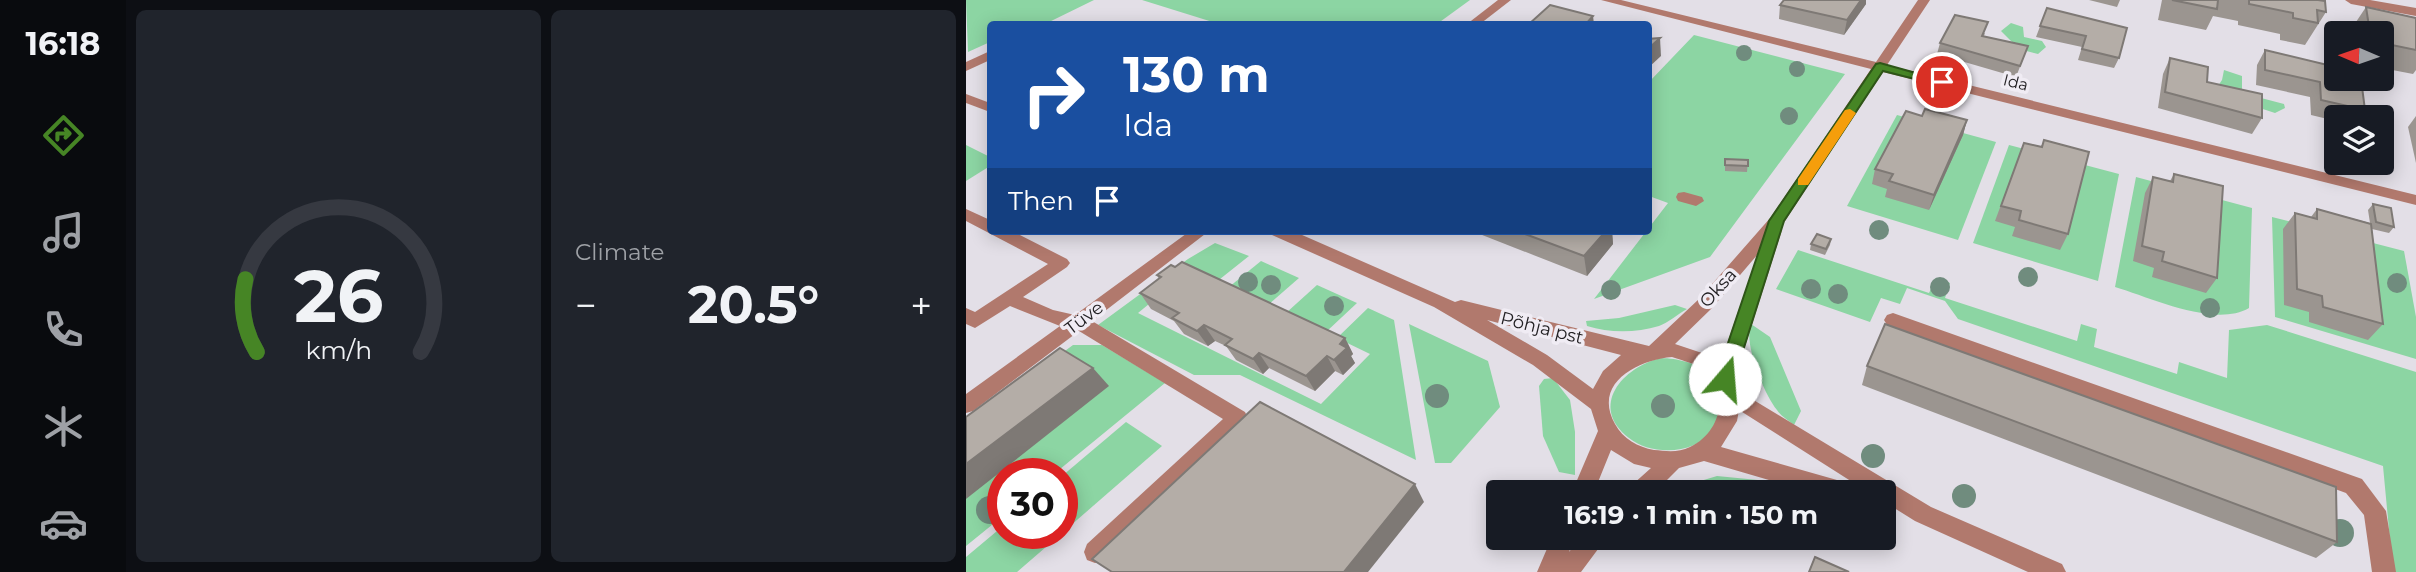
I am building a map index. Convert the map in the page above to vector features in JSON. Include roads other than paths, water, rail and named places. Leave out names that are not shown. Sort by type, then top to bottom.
[{"type":"street","points":[[1477,21],[1505,0]]},
{"type":"street","name":"Ida","points":[[1607,0],[2416,200]]},
{"type":"street","name":"Oksa","points":[[1650,353],[1705,304],[1777,221],[1924,0]]},
{"type":"street","points":[[2351,0],[2416,12]]},
{"type":"street","points":[[966,66],[987,56]]},
{"type":"street","points":[[966,98],[987,108]]},
{"type":"street","points":[[966,214],[987,225]]},
{"type":"street","name":"Oksa","points":[[1728,387],[1777,221]]},
{"type":"street","points":[[966,315],[975,321],[1061,264],[1006,235]]},
{"type":"street","name":"Tüve","points":[[966,405],[1196,235]]},
{"type":"street","name":"Põhja pst","points":[[1287,235],[1440,302],[1539,360],[1600,404]]},
{"type":"street","points":[[1009,298],[1039,314],[1061,321],[1079,322],[1238,418],[1096,552]]},
{"type":"street","name":"Põhja pst","points":[[1440,302],[1650,353]]},
{"type":"street","points":[[1893,320],[2354,486],[2375,511],[2385,572]]},
{"type":"street","points":[[1728,387],[1732,411],[1727,427],[1717,441],[1702,452],[1673,460],[1642,458],[1616,443],[1607,433],[1601,419],[1602,393],[1613,373],[1622,365],[1650,353],[1672,351],[1696,356],[1715,368],[1728,387],[1923,514]]},
{"type":"street","points":[[1588,480],[1607,433]]},
{"type":"street","points":[[1702,452],[1801,480]]},
{"type":"street","points":[[1652,480],[1673,460]]},
{"type":"street","points":[[1896,507],[1923,514],[2054,572]]},
{"type":"street","points":[[1549,572],[1558,550]]},
{"type":"street","points":[[1566,572],[1585,550]]}]
